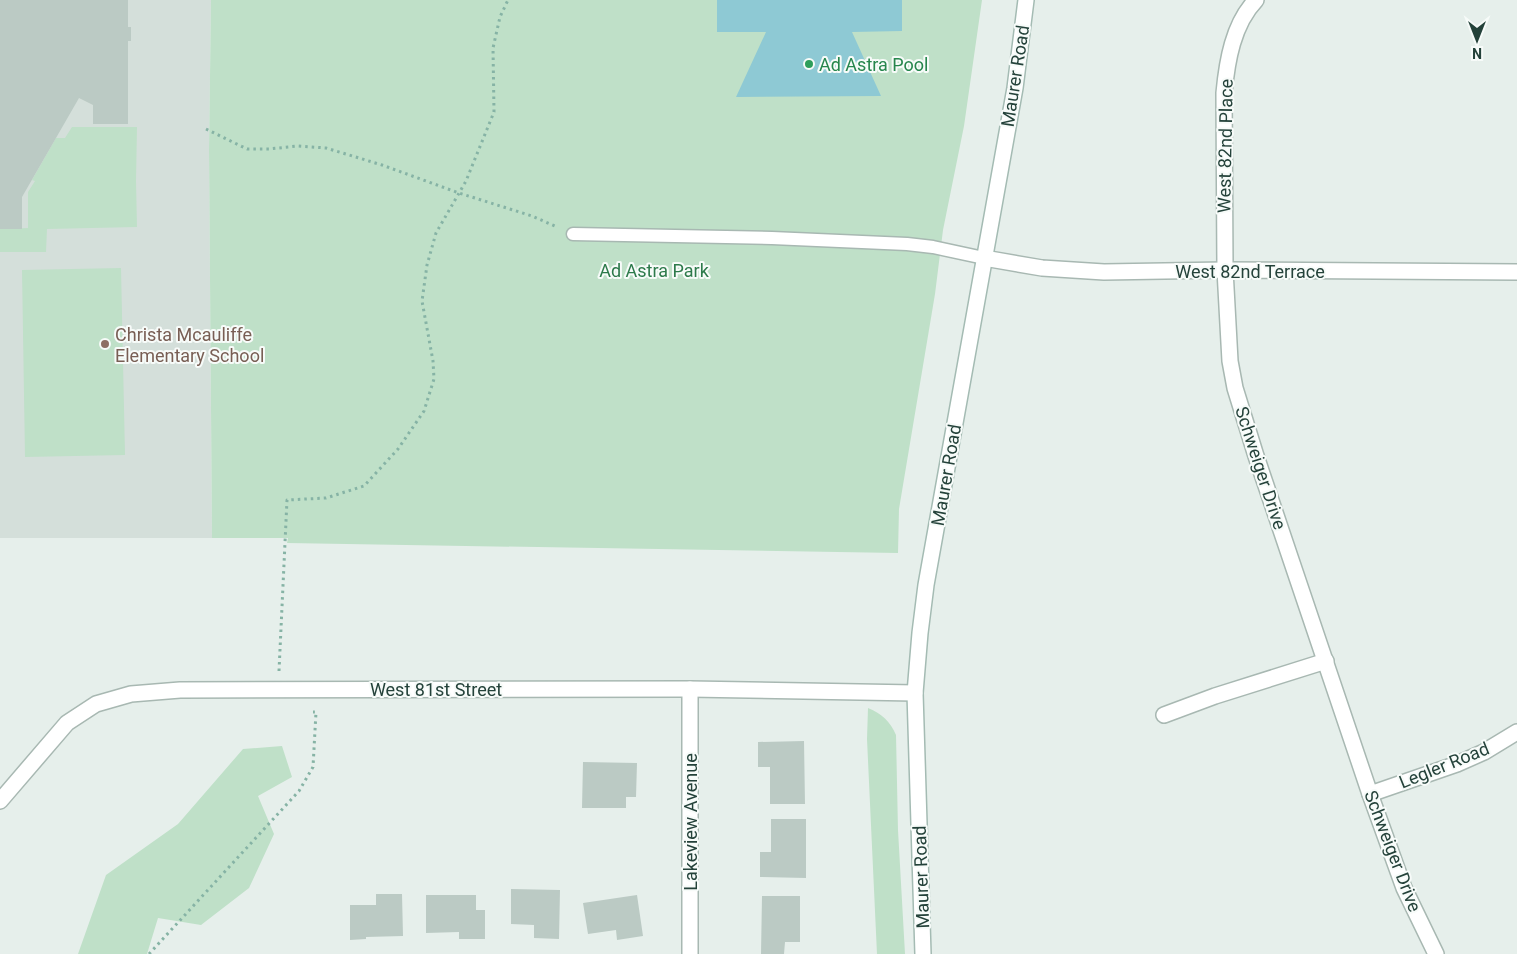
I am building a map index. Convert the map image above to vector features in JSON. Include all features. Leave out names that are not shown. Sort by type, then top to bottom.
[{"type":"street","name":"Maurer Road","points":[[923,954],[915,693],[920,633],[926,585],[1015,88],[1026,0]]},
{"type":"street","name":"West 82nd Place","points":[[1225,270],[1224,93],[1226,69],[1242,19],[1256,0]]},
{"type":"street","name":"West 82nd Terrace","points":[[984,258],[1042,268],[1104,272],[1225,270],[1517,272]]},
{"type":"street","name":"Schweiger Drive","points":[[1225,270],[1230,361],[1235,388],[1256,456],[1370,794],[1404,888],[1436,954]]},
{"type":"street","points":[[1164,716],[1215,696],[1326,661]]},
{"type":"street","name":"West 81st Street","points":[[0,800],[67,723],[96,704],[131,694],[180,690],[690,689],[915,693]]},
{"type":"street","name":"Lakeview Avenue","points":[[690,689],[690,954]]},
{"type":"street","name":"Legler Road","points":[[1370,794],[1457,764],[1484,752],[1517,732]]},
{"type":"lane","points":[[573,234],[772,238],[907,244],[933,246],[984,258]]},
{"type":"path","points":[[280,690],[279,676],[287,500],[326,498],[364,486],[398,449],[424,410],[434,379],[433,361],[422,300],[427,265],[436,233],[466,181],[494,112],[493,48],[500,17],[508,0]]},
{"type":"path","points":[[206,129],[247,149],[269,150],[298,146],[326,148],[532,216],[573,234]]},
{"type":"path","points":[[149,954],[298,791],[313,767],[316,712],[307,712]]},
{"type":"shaded area","name":"Christa Mcauliffe Elementary School","points":[[0,0],[211,0],[209,150],[212,538],[0,538]]},
{"type":"green space","name":"Ad Astra Park","points":[[211,0],[982,0],[964,126],[943,230],[935,294],[899,509],[898,553],[287,543],[288,538],[212,538],[209,150]]},
{"type":"green space","points":[[72,127],[137,127],[137,227],[47,229],[46,252],[0,252],[0,229],[28,228],[28,192],[35,181],[32,180],[56,138],[65,138]]},
{"type":"green space","points":[[121,268],[125,455],[25,457],[22,270]]},
{"type":"green space","points":[[868,708],[885,718],[896,735],[898,830],[905,954],[877,954],[867,739]]},
{"type":"green space","points":[[282,746],[292,777],[258,796],[274,834],[249,888],[201,925],[158,918],[147,954],[78,954],[106,875],[178,824],[243,749]]},
{"type":"water","name":"Ad Astra Pool","points":[[717,0],[902,0],[902,31],[852,32],[881,96],[736,97],[766,32],[717,32]]},
{"type":"building","points":[[0,0],[128,0],[128,27],[131,27],[131,41],[128,41],[128,124],[93,124],[93,105],[79,98],[22,197],[22,229],[0,229]]},
{"type":"building","points":[[804,741],[805,804],[770,804],[770,767],[758,767],[758,742]]},
{"type":"building","points":[[583,762],[637,763],[636,797],[626,797],[626,808],[582,808]]},
{"type":"building","points":[[771,819],[806,819],[806,878],[760,877],[760,852],[771,852]]},
{"type":"building","points":[[511,889],[560,890],[559,939],[534,938],[534,925],[511,924]]},
{"type":"building","points":[[376,894],[402,894],[403,936],[366,937],[366,939],[350,940],[350,905],[376,905]]},
{"type":"building","points":[[426,895],[476,895],[476,910],[485,910],[485,939],[459,939],[459,932],[426,933]]},
{"type":"building","points":[[637,895],[643,936],[617,940],[616,930],[588,934],[583,903]]},
{"type":"building","points":[[762,896],[800,896],[800,942],[785,942],[784,954],[761,954]]},
{"type":"place","name":"Ad Astra Pool","points":[[809,64]]},
{"type":"place","name":"Christa Mcauliffe Elementary School","points":[[105,344]]}]
